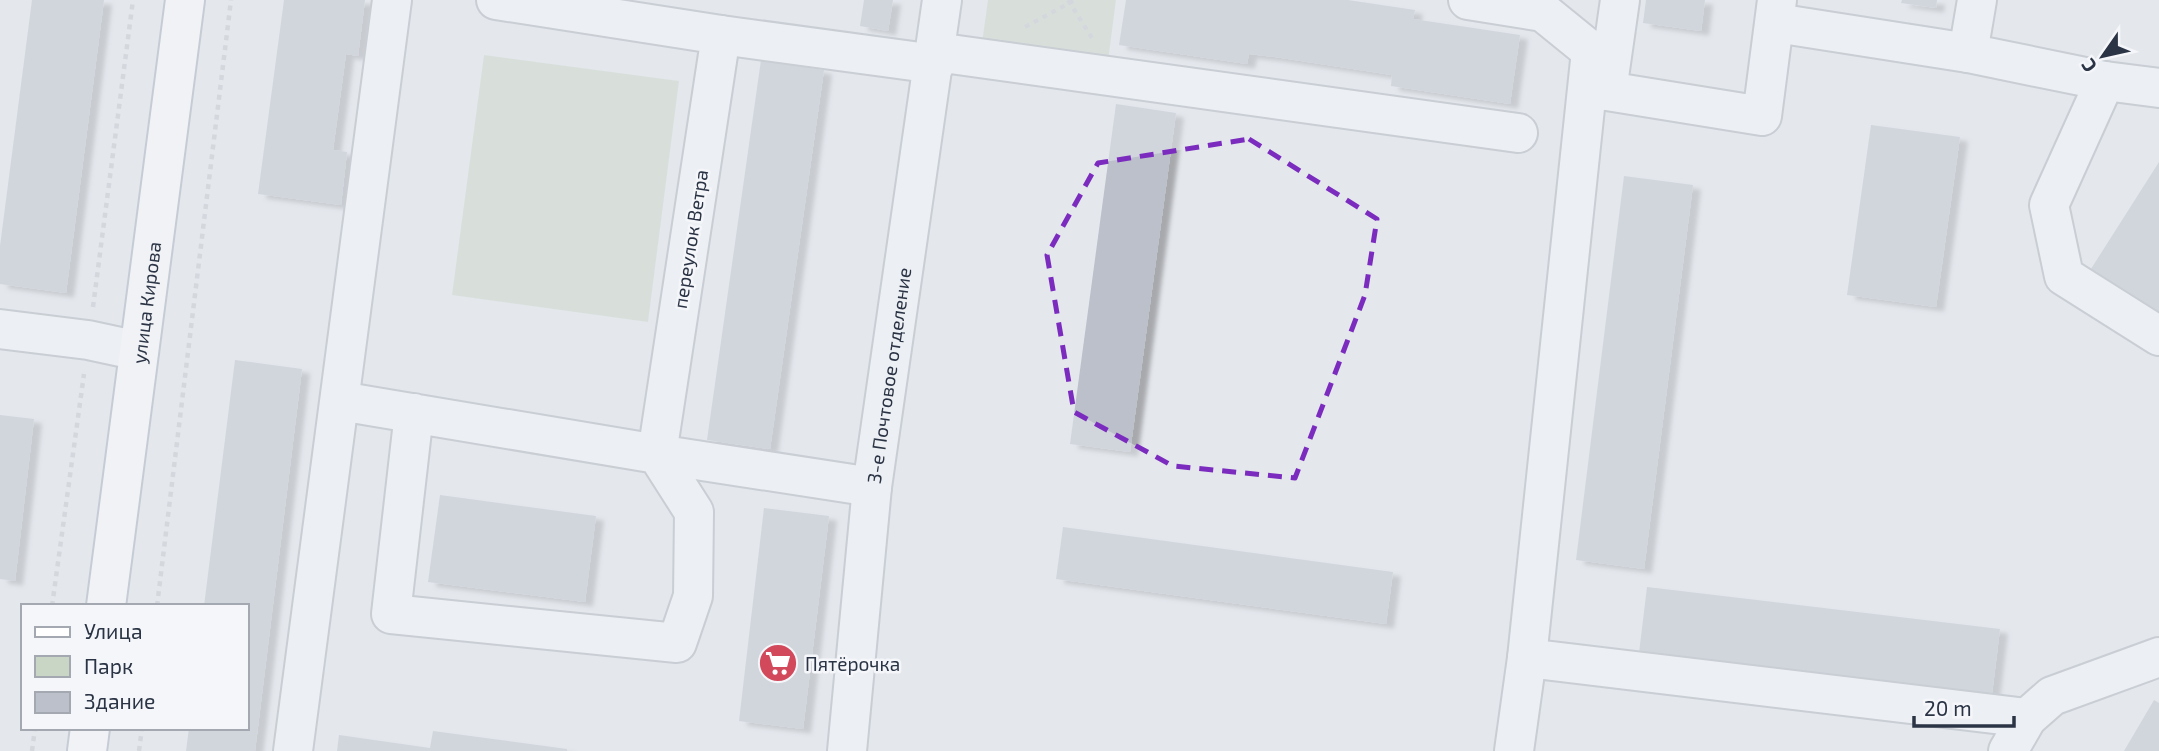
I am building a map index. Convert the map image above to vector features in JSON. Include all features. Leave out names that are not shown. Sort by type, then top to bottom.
[{"type":"main road","name":"улица Кирова","points":[[106,604],[185,0]]},
{"type":"main road","points":[[87,751],[90,730]]},
{"type":"street","points":[[293,751],[392,0]]},
{"type":"street","points":[[496,0],[721,35],[935,58],[1518,133]]},
{"type":"street","name":"3-е Почтовое отделение","points":[[846,751],[872,487],[942,0]]},
{"type":"street","points":[[1468,0],[1542,12],[1591,51],[1607,91]]},
{"type":"street","points":[[1607,91],[1620,0]]},
{"type":"street","points":[[1968,53],[1977,0]]},
{"type":"street","points":[[1607,91],[1762,116],[1777,12],[2105,81],[2159,88]]},
{"type":"street","name":"переулок Ветра","points":[[657,454],[721,35]]},
{"type":"street","points":[[1514,751],[1527,658],[1591,51]]},
{"type":"street","points":[[2105,81],[2049,205],[2064,276],[2159,336]]},
{"type":"street","points":[[0,329],[88,340],[139,351]]},
{"type":"street","points":[[340,401],[872,487]]},
{"type":"street","points":[[414,413],[391,614],[677,643],[693,596],[694,512],[657,454]]},
{"type":"street","points":[[2008,751],[2027,718],[2052,696],[2159,657]]},
{"type":"street","points":[[1527,658],[2027,718]]},
{"type":"path","points":[[157,604],[231,0]]},
{"type":"path","points":[[32,751],[35,730]]},
{"type":"path","points":[[139,751],[142,730]]},
{"type":"highlighted area","points":[[1249,139],[1377,219],[1365,295],[1295,478],[1173,466],[1074,412],[1047,255],[1098,163]]},
{"type":"green space","points":[[988,0],[1116,0],[1108,61],[982,43]]},
{"type":"green space","points":[[484,55],[679,81],[648,322],[452,295]]},
{"type":"building","points":[[32,0],[104,0],[66,293],[0,284],[0,246]]},
{"type":"building","points":[[284,0],[365,0],[358,56],[346,54],[333,150],[347,152],[341,205],[258,194]]},
{"type":"building","points":[[864,0],[893,0],[888,31],[860,26]]},
{"type":"building","points":[[1126,0],[1348,0],[1415,10],[1413,19],[1520,35],[1510,104],[1391,86],[1392,75],[1275,57],[1249,54],[1247,64],[1119,45]]},
{"type":"building","points":[[1646,0],[1705,0],[1701,31],[1643,23]]},
{"type":"building","points":[[1902,0],[1937,0],[1936,8],[1901,3]]},
{"type":"building","points":[[761,60],[824,70],[770,449],[707,440]]},
{"type":"building","points":[[1116,104],[1176,113],[1130,452],[1070,444]]},
{"type":"building","points":[[1871,125],[1960,137],[1936,307],[1847,295]]},
{"type":"building","points":[[2159,162],[2159,317],[2089,272]]},
{"type":"building","points":[[1624,176],[1693,185],[1644,569],[1576,560]]},
{"type":"building","points":[[235,360],[302,369],[255,751],[186,751],[189,730],[248,730],[248,604],[204,604]]},
{"type":"building","points":[[0,415],[34,419],[15,581],[0,579]]},
{"type":"building","points":[[440,495],[596,516],[585,602],[428,582]]},
{"type":"building","name":"Пятёрочка","points":[[764,508],[829,516],[803,729],[739,721]]},
{"type":"building","points":[[1063,527],[1393,572],[1386,624],[1056,579]]},
{"type":"building","points":[[1647,587],[2000,629],[1992,694],[1639,653]]},
{"type":"building","points":[[2154,700],[2159,703],[2159,751],[2124,751]]},
{"type":"building","points":[[433,731],[567,751],[337,751],[339,735],[430,748]]},
{"type":"place","name":"Пятёрочка","points":[[778,663]]}]
